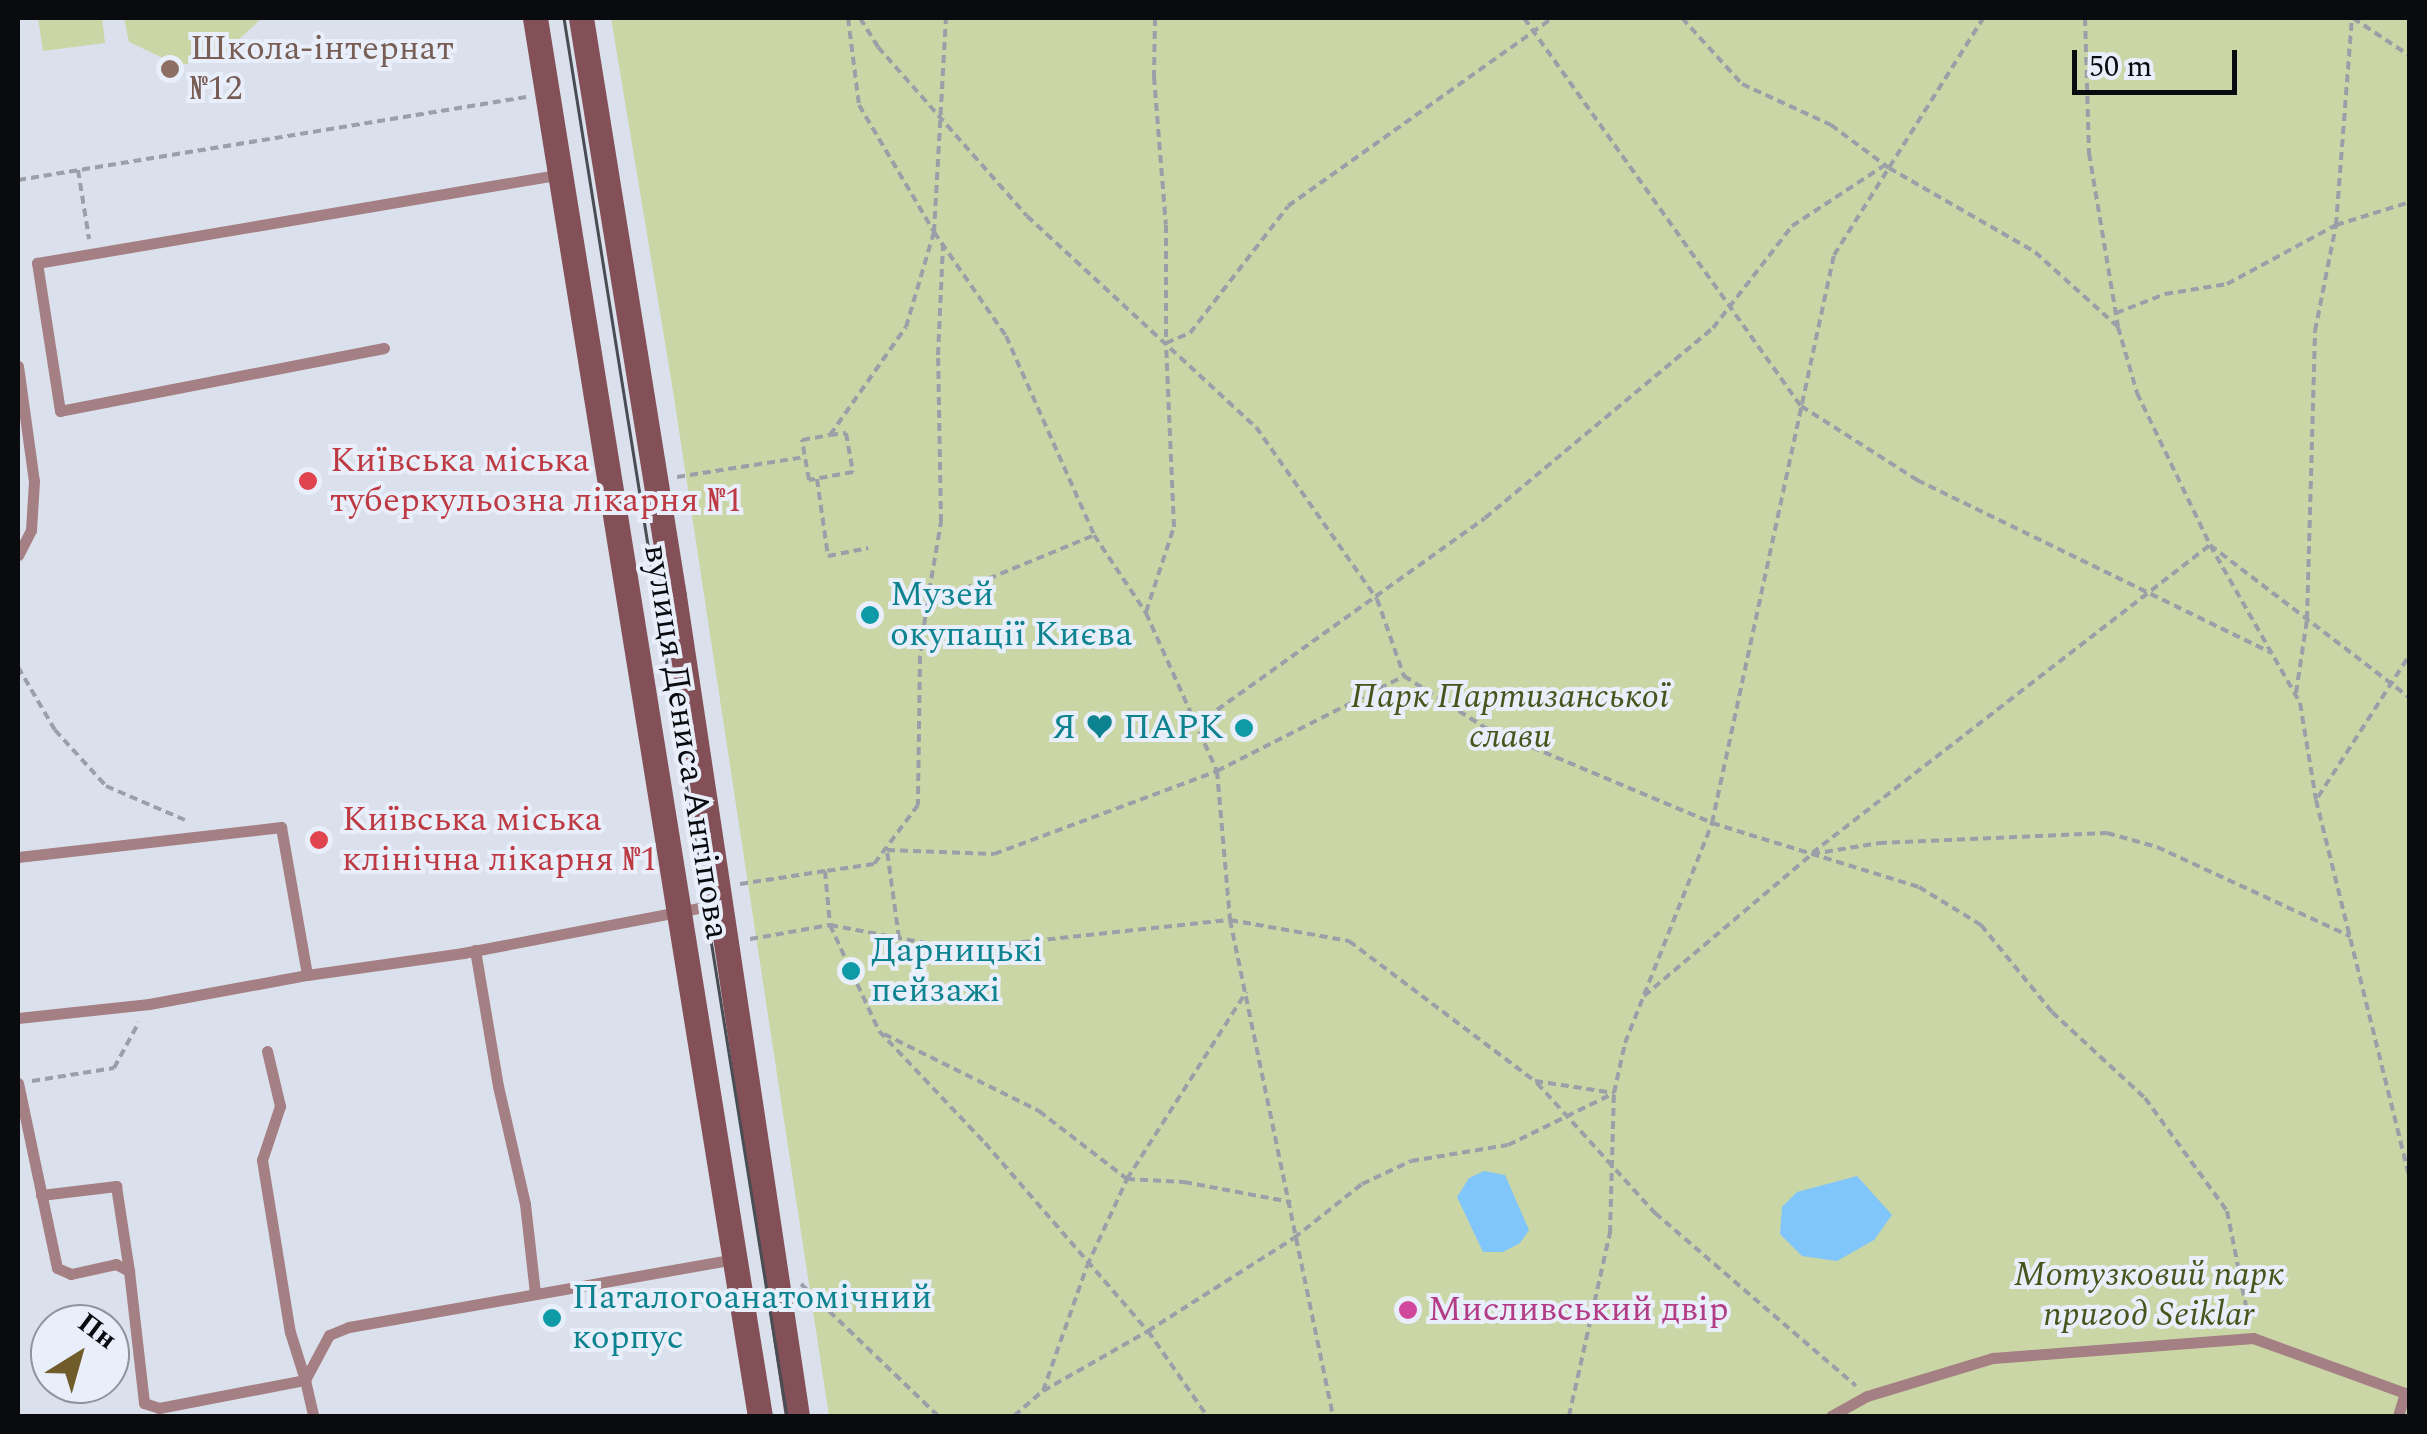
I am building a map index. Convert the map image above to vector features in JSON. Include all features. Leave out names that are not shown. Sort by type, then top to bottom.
[{"type":"street","name":"вулиця Дениса Антіпова","points":[[535,18],[760,1416]]},
{"type":"street","name":"вулиця Дениса Антіпова","points":[[581,18],[729,894],[797,1416]]},
{"type":"lane","points":[[384,348],[60,411],[36,263],[562,174]]},
{"type":"lane","points":[[18,366],[34,480],[31,530],[18,555]]},
{"type":"lane","points":[[18,858],[276,826],[284,831],[306,974]]},
{"type":"lane","points":[[18,1018],[149,1004],[306,974],[476,950],[676,911],[729,894]]},
{"type":"lane","points":[[476,950],[498,1086],[526,1204],[535,1293]]},
{"type":"lane","points":[[268,1050],[280,1106],[262,1160],[290,1332],[314,1416]]},
{"type":"lane","points":[[18,1083],[56,1268],[71,1274],[116,1264],[129,1272]]},
{"type":"lane","points":[[41,1195],[116,1186],[144,1402],[150,1407],[305,1380]]},
{"type":"lane","points":[[305,1380],[329,1335],[349,1327],[734,1259]]},
{"type":"lane","points":[[1831,1416],[1867,1396],[1993,1358],[2253,1338],[2405,1393],[2398,1416]]},
{"type":"path","points":[[848,18],[859,106],[934,232],[1006,336],[1094,535],[1146,613],[1217,770],[1230,920],[1333,1416]]},
{"type":"path","points":[[860,18],[878,47],[1028,216],[1256,427],[1376,599],[1404,676],[1484,727],[1712,822],[1919,887],[1981,925],[2052,1012],[2145,1098],[2227,1211],[2253,1338]]},
{"type":"path","points":[[830,435],[906,328],[934,232],[946,18]]},
{"type":"path","points":[[1146,613],[1174,526],[1166,343],[1166,225],[1154,77],[1155,18]]},
{"type":"path","points":[[1524,18],[1801,406],[1917,480],[2273,654]]},
{"type":"path","points":[[1166,343],[1190,333],[1288,206],[1554,18]]},
{"type":"path","points":[[1682,18],[1742,84],[1831,125],[1887,166],[2035,252],[2118,327]]},
{"type":"path","points":[[1569,1416],[1610,1233],[1614,1093],[1624,1043],[1712,822],[1834,255],[1982,18]]},
{"type":"path","points":[[2085,18],[2089,153],[2118,327],[2137,393],[2210,544],[2296,693]]},
{"type":"path","points":[[2409,1177],[2316,800],[2296,693],[2307,619],[2316,331],[2336,225],[2353,18],[2410,56]]},
{"type":"path","points":[[18,180],[528,96]]},
{"type":"path","points":[[1196,725],[1485,518],[1713,328],[1726,306],[1792,226],[1887,166]]},
{"type":"path","points":[[78,170],[91,254]]},
{"type":"path","points":[[2116,312],[2165,294],[2227,284],[2336,225],[2410,202]]},
{"type":"path","points":[[729,894],[824,871],[874,864],[918,805],[920,656],[941,522],[938,355],[943,245]]},
{"type":"path","points":[[846,433],[853,472],[809,480],[802,440],[830,435],[846,433]]},
{"type":"path","points":[[668,478],[805,458]]},
{"type":"path","points":[[817,479],[828,556],[868,548]]},
{"type":"path","points":[[927,604],[1094,535]]},
{"type":"path","points":[[2210,544],[2410,698]]},
{"type":"path","points":[[1643,998],[1812,854],[2210,544]]},
{"type":"path","points":[[2316,800],[2410,654]]},
{"type":"path","points":[[18,667],[55,730],[106,786],[217,833]]},
{"type":"path","points":[[887,850],[994,854],[1217,770],[1404,676]]},
{"type":"path","points":[[1812,854],[1879,844],[2107,833],[2157,847],[2350,936]]},
{"type":"path","points":[[887,850],[899,938]]},
{"type":"path","points":[[824,871],[830,925],[879,1031],[985,1142],[1087,1266],[1148,1331],[1208,1416]]},
{"type":"path","points":[[746,940],[830,925],[957,949],[1230,920],[1350,941],[1534,1081],[1655,1212],[1867,1396]]},
{"type":"path","points":[[1043,1391],[1087,1266],[1126,1179],[1246,992]]},
{"type":"path","points":[[18,1083],[114,1068],[149,1004]]},
{"type":"path","points":[[879,1031],[1039,1111],[1126,1179],[1184,1182],[1291,1202]]},
{"type":"path","points":[[1534,1081],[1614,1093]]},
{"type":"path","points":[[1014,1416],[1043,1391],[1148,1331],[1294,1238],[1362,1184],[1411,1161],[1508,1144],[1614,1093]]},
{"type":"path","points":[[2409,1177],[2410,1168]]},
{"type":"path","points":[[792,1275],[938,1416]]},
{"type":"green space","points":[[38,18],[102,18],[105,43],[43,51]]},
{"type":"green space","points":[[124,18],[259,21],[217,59],[178,65],[129,42]]},
{"type":"green space","name":"Парк Партизанської слави","points":[[611,18],[2409,18],[2409,1416],[829,1416],[673,391]]},
{"type":"water","points":[[1484,1171],[1505,1175],[1529,1230],[1520,1243],[1503,1252],[1483,1252],[1457,1197],[1469,1178]]},
{"type":"water","points":[[1857,1176],[1892,1215],[1874,1240],[1837,1261],[1802,1256],[1780,1234],[1782,1207],[1797,1192]]},
{"type":"tram line","points":[[564,18],[787,1416]]},
{"type":"place","name":"Школа-інтернат №12","points":[[170,69]]},
{"type":"place","name":"Київська міська туберкульозна лікарня №1","points":[[308,481]]},
{"type":"place","name":"Музей окупації Києва","points":[[870,615]]},
{"type":"place","name":"Я ♥ ПАРК","points":[[1244,728]]},
{"type":"place","name":"Київська міська клінічна лікарня №1","points":[[319,840]]},
{"type":"place","name":"Дарницькі пейзажі","points":[[851,971]]},
{"type":"place","name":"Мисливський двір","points":[[1408,1310]]},
{"type":"place","name":"Паталогоанатомічний корпус","points":[[552,1318]]},
{"type":"park label","name":"Мотузковий парк пригод Seiklar","points":[[2149,1295]]}]
